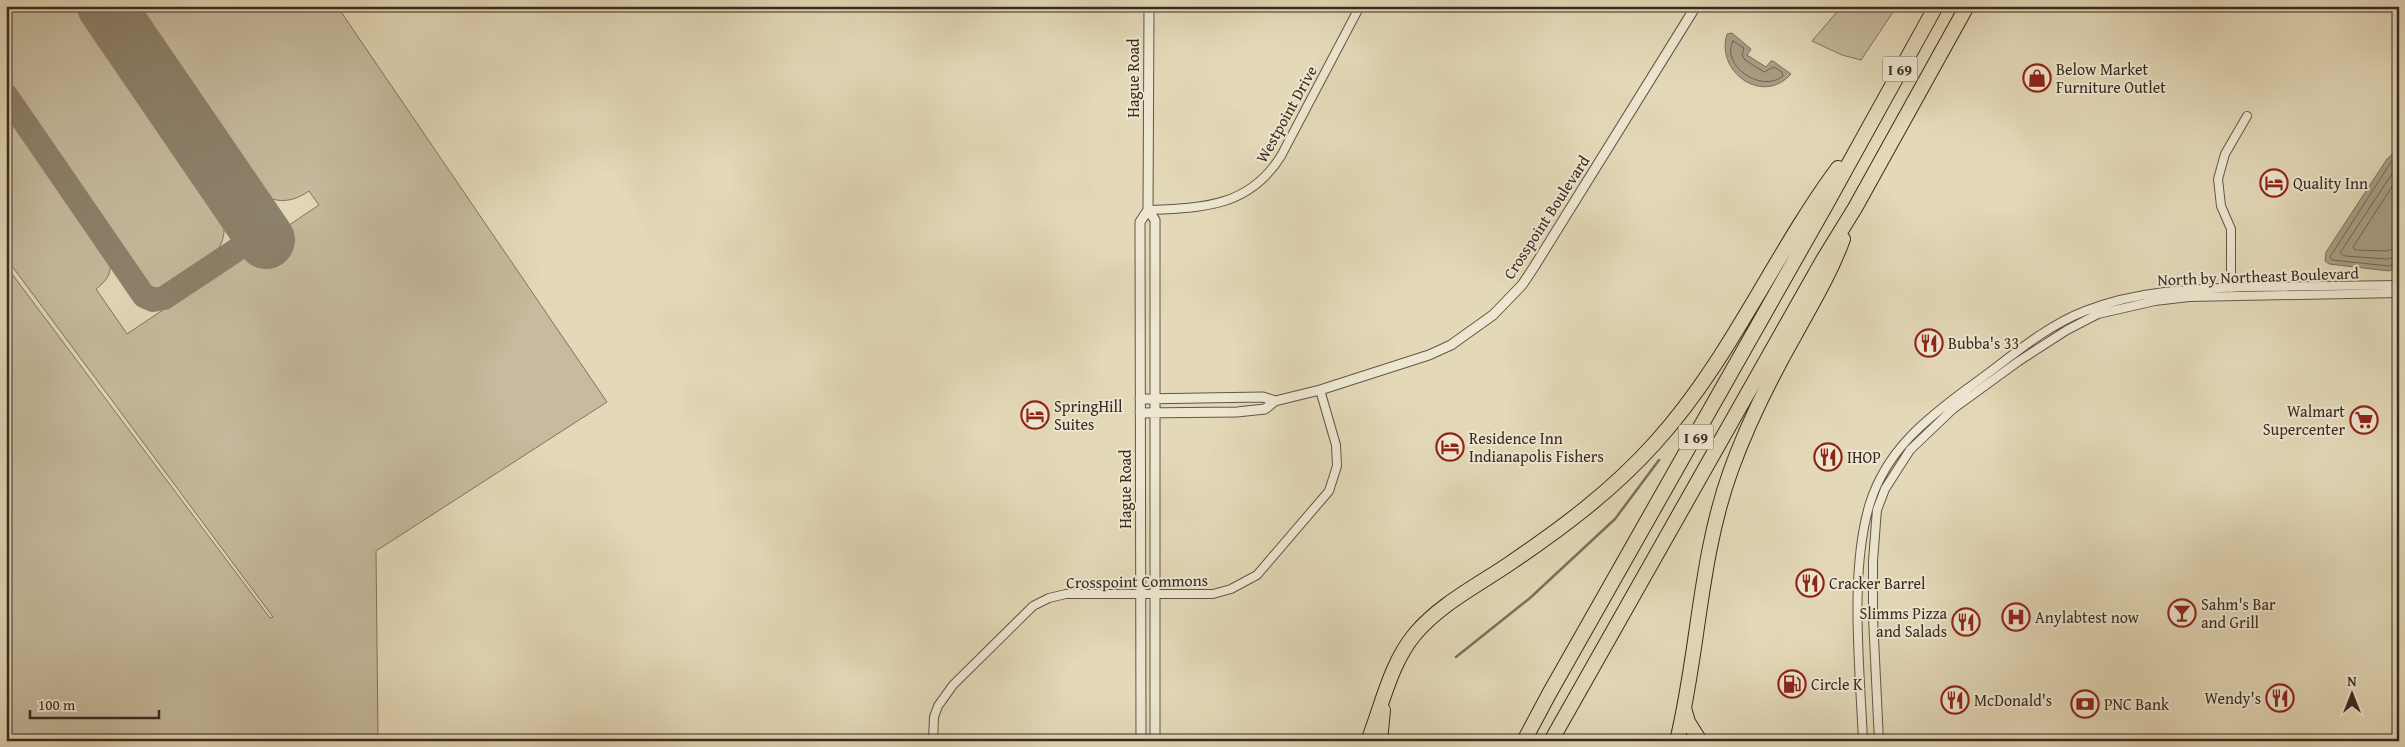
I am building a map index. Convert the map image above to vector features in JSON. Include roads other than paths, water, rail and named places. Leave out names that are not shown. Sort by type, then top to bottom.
[{"type":"highway","name":"I 69","points":[[1524,741],[1548,694],[1826,205],[1865,131],[1936,6]]},
{"type":"highway","name":"I 69","points":[[1551,741],[1968,6]]},
{"type":"highway","points":[[1368,741],[1374,718],[1382,704],[1393,670],[1415,634],[1449,605],[1584,511],[1625,475],[1656,442],[1695,393],[1815,200],[1865,131]]},
{"type":"highway","points":[[1677,741],[1707,556],[1720,504],[1731,471],[1761,399],[1833,267],[1855,208]]},
{"type":"highway","points":[[1380,741],[1383,719],[1382,704]]},
{"type":"highway","points":[[1684,706],[1688,722],[1700,741]]},
{"type":"street","name":"Hague Road","points":[[1141,741],[1140,222],[1148,210],[1149,6]]},
{"type":"street","name":"Westpoint Drive","points":[[1148,210],[1211,206],[1242,194],[1265,178],[1282,156],[1360,6]]},
{"type":"street","name":"Crosspoint Boulevard","points":[[1140,413],[1252,411],[1265,409],[1275,401],[1320,390],[1441,350],[1476,328],[1508,300],[1534,267],[1696,6]]},
{"type":"street","points":[[2231,288],[2231,229],[2221,206],[2218,179],[2225,154],[2247,116]]},
{"type":"street","name":"Hague Road","points":[[1148,210],[1155,220],[1155,741]]},
{"type":"street","name":"North by Northeast Boulevard","points":[[1863,741],[1859,595],[1861,545],[1873,493],[1902,445],[1947,403],[2047,331],[2084,311],[2134,296],[2158,292],[2231,288],[2399,285]]},
{"type":"street","name":"North by Northeast Boulevard","points":[[1879,741],[1873,570],[1877,510],[1885,489],[1910,450],[1940,420],[2042,345],[2098,314],[2155,301],[2189,297],[2399,292]]},
{"type":"street","name":"Crosspoint Commons","points":[[933,741],[934,717],[944,696],[1033,606],[1049,598],[1066,594],[1213,594],[1247,582],[1257,575],[1326,496],[1335,476],[1336,445],[1320,390]]},
{"type":"street","name":"Crosspoint Boulevard","points":[[1140,399],[1263,397],[1275,401]]},
{"type":"water","points":[[1732,33],[1751,49],[1747,55],[1766,67],[1773,61],[1791,74],[1780,83],[1768,87],[1755,85],[1744,80],[1735,72],[1728,61],[1725,48],[1727,34]]},
{"type":"water","points":[[2399,148],[2399,267],[2389,271],[2329,264],[2325,261],[2326,252],[2387,159]]},
{"type":"waterway","points":[[1456,657],[1530,598],[1615,519],[1659,460]]},
{"type":"place","name":"Below Market Furniture Outlet","points":[[2037,78]]},
{"type":"place","name":"Quality Inn","points":[[2274,183]]},
{"type":"place","name":"Bubba's 33","points":[[1929,343]]},
{"type":"place","name":"SpringHill Suites","points":[[1035,415]]},
{"type":"place","name":"Walmart Supercenter","points":[[2364,420]]},
{"type":"place","name":"Residence Inn Indianapolis Fishers","points":[[1450,447]]},
{"type":"place","name":"IHOP","points":[[1828,457]]},
{"type":"place","name":"Cracker Barrel","points":[[1810,583]]},
{"type":"place","name":"Sahm's Bar and Grill","points":[[2182,613]]},
{"type":"place","name":"Anylabtest now","points":[[2016,617]]},
{"type":"place","name":"Slimms Pizza and Salads","points":[[1966,622]]},
{"type":"place","name":"Circle K","points":[[1792,684]]},
{"type":"place","name":"Wendy's","points":[[2280,698]]},
{"type":"place","name":"McDonald's","points":[[1955,700]]},
{"type":"place","name":"PNC Bank","points":[[2085,704]]}]
